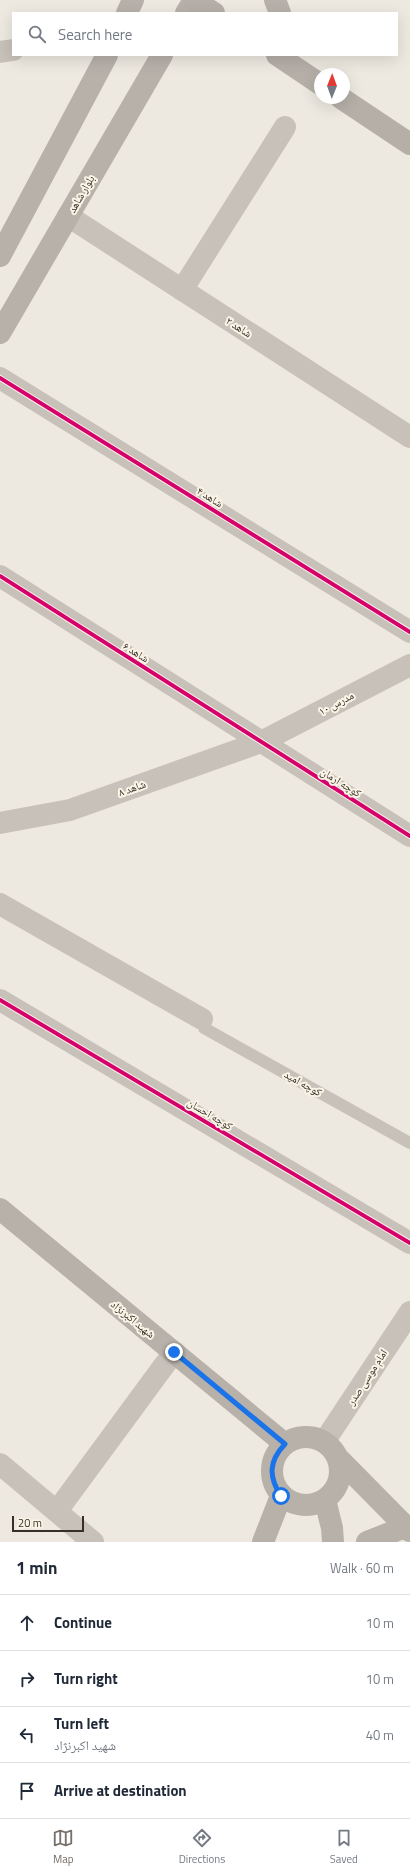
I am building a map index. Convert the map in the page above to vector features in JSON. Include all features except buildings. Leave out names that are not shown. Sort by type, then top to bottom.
[{"type":"main road","points":[[194,0],[212,12]]},
{"type":"main road","points":[[280,56],[299,63],[314,78]]},
{"type":"main road","points":[[350,104],[410,144]]},
{"type":"street","points":[[127,12],[133,0]]},
{"type":"street","points":[[187,12],[194,0]]},
{"type":"street","points":[[275,0],[280,12]]},
{"type":"street","points":[[0,52],[12,50]]},
{"type":"street","points":[[0,256],[106,56]]},
{"type":"street","name":"بلوار شاهد","points":[[0,333],[161,56]]},
{"type":"street","points":[[182,290],[285,127]]},
{"type":"street","name":"شاهد ۲","points":[[68,216],[410,437]]},
{"type":"street","name":"شاهد ۴","points":[[0,378],[410,632]]},
{"type":"street","name":"شاهد ۶","points":[[0,576],[261,742]]},
{"type":"street","name":"مدرس ۱۰","points":[[261,742],[410,665]]},
{"type":"street","name":"شاهد ۸","points":[[0,823],[70,810],[261,742]]},
{"type":"street","name":"کوچه ارمان","points":[[261,742],[410,836]]},
{"type":"street","points":[[0,904],[202,1019]]},
{"type":"street","name":"کوچه احسان","points":[[0,1000],[410,1243]]},
{"type":"street","name":"شهید اکبرنژاد","points":[[0,1209],[285,1444]]},
{"type":"street","name":"امام موسی صدر","points":[[324,1442],[410,1312]]},
{"type":"street","points":[[56,1511],[174,1352]]},
{"type":"street","points":[[339,1460],[341,1471],[340,1482],[334,1493],[325,1500],[314,1505],[303,1506],[291,1503],[281,1496],[275,1486],[272,1469],[277,1452],[285,1444],[294,1439],[304,1437],[315,1438],[324,1442],[333,1449],[339,1460],[408,1529],[367,1542]]},
{"type":"street","points":[[0,1464],[93,1542]]},
{"type":"street","points":[[263,1542],[281,1496]]},
{"type":"street","points":[[325,1500],[332,1528],[332,1542]]},
{"type":"lane","name":"کوچه امید","points":[[202,1019],[204,1028],[410,1143]]},
{"type":"cycle path","points":[[0,378],[410,632]]},
{"type":"cycle path","points":[[0,576],[410,836]]},
{"type":"cycle path","points":[[0,1000],[410,1243]]},
{"type":"route","points":[[174,1352],[285,1444],[277,1452],[272,1463],[272,1475],[275,1486],[281,1496]]}]
